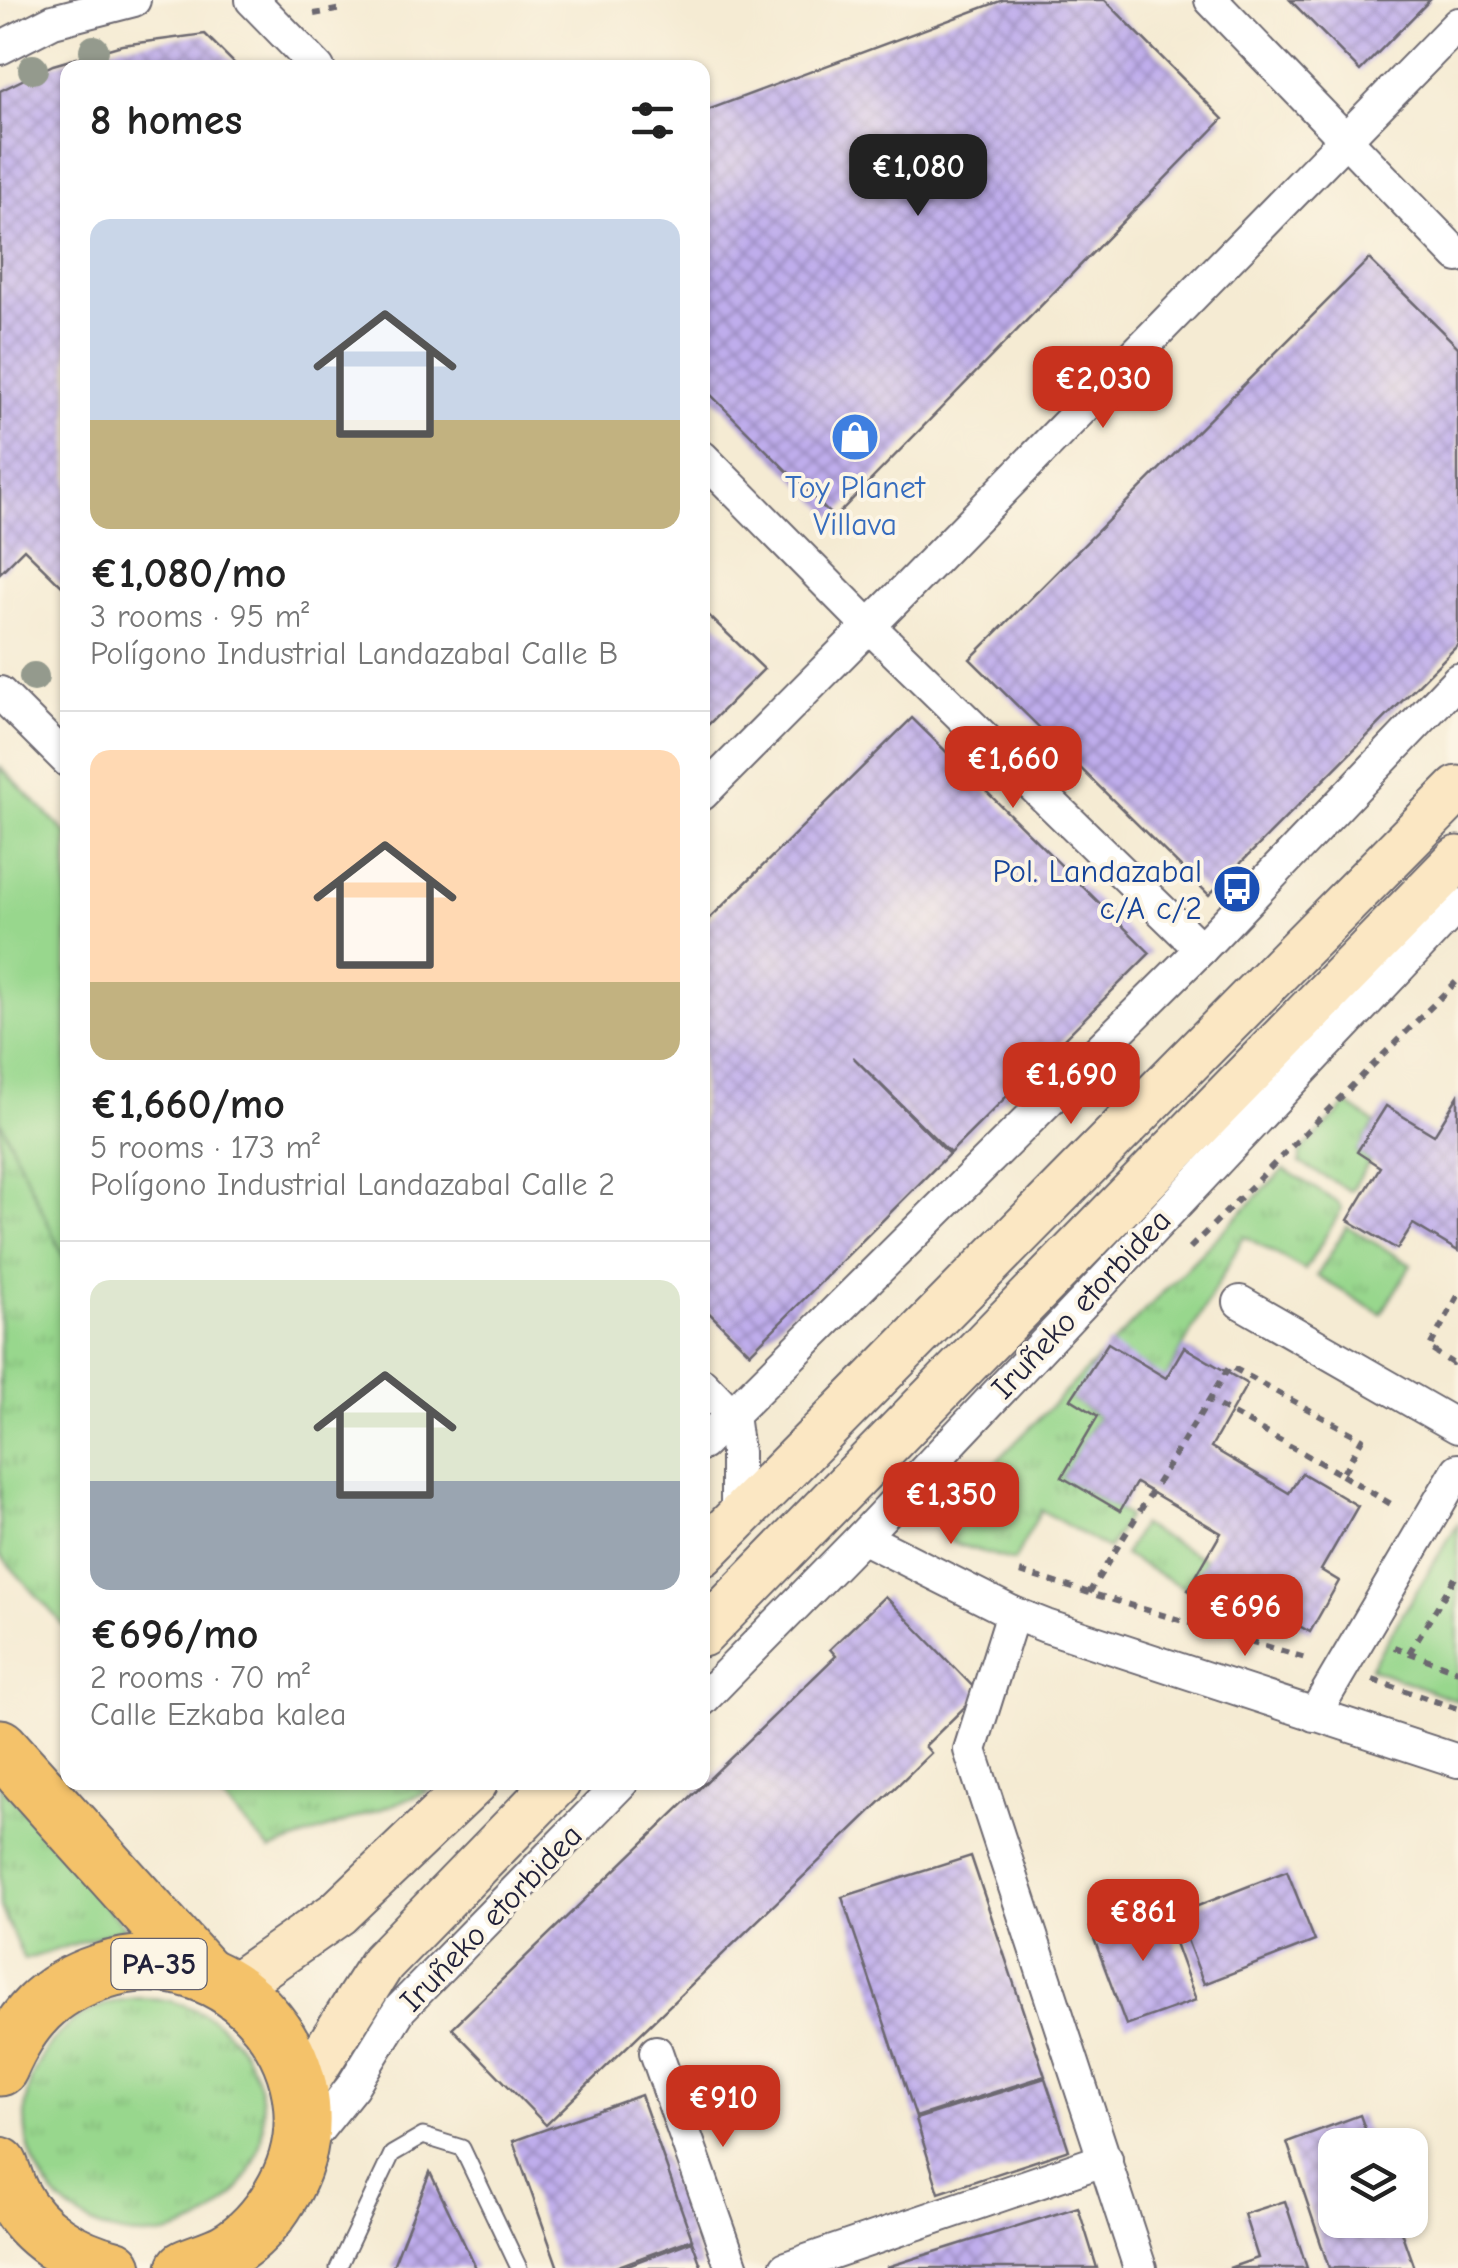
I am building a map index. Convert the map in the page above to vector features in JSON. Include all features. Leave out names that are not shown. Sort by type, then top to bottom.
[{"type":"highway","name":"PA-35","points":[[0,1747],[217,1980],[264,2016],[287,2051],[300,2092],[302,2124],[287,2184],[251,2232],[207,2262]]},
{"type":"highway","name":"PA-35","points":[[4,2038],[75,1980],[117,1966],[160,1964],[217,1980]]},
{"type":"highway","points":[[0,2165],[13,2198],[44,2235],[86,2261],[114,2268]]},
{"type":"main road","points":[[710,1546],[1458,789]]},
{"type":"main road","name":"Iruñeko etorbidea","points":[[710,1626],[1458,859]]},
{"type":"main road","points":[[217,1980],[338,1913],[467,1790]]},
{"type":"main road","name":"Iruñeko etorbidea","points":[[300,2092],[382,1963],[550,1790]]},
{"type":"street","points":[[0,48],[53,21],[134,0]]},
{"type":"street","points":[[252,0],[310,60]]},
{"type":"street","points":[[1210,0],[1458,256]]},
{"type":"street","points":[[710,786],[1458,24]]},
{"type":"street","points":[[710,465],[1201,949]]},
{"type":"street","points":[[710,1437],[1201,949],[1458,680]]},
{"type":"street","points":[[0,694],[60,753]]},
{"type":"street","name":"Iruñeko etorbidea","points":[[710,1692],[862,1537],[1458,905]]},
{"type":"street","points":[[1240,1302],[1458,1427]]},
{"type":"street","points":[[710,1393],[732,1416],[737,1452],[737,1519]]},
{"type":"street","points":[[1314,1715],[1458,1470]]},
{"type":"street","points":[[862,1537],[1012,1614],[1458,1760]]},
{"type":"street","points":[[1012,1614],[970,1750],[1140,2268]]},
{"type":"street","name":"Iruñeko etorbidea","points":[[297,2156],[352,2087],[400,2010],[614,1790]]},
{"type":"street","points":[[656,2052],[732,2268]]},
{"type":"street","points":[[786,2268],[1106,2159]]},
{"type":"lane","points":[[338,2268],[392,2154],[424,2136],[462,2148],[519,2268]]},
{"type":"path","points":[[1185,1253],[1458,980]]},
{"type":"path","points":[[1458,1296],[1429,1348],[1452,1363],[1458,1359]]},
{"type":"path","points":[[1089,1593],[1230,1366],[1362,1439],[1342,1475]]},
{"type":"path","points":[[1208,1400],[1398,1508]]},
{"type":"path","points":[[1005,1568],[1310,1660]]},
{"type":"path","points":[[1409,1652],[1458,1573]]},
{"type":"path","points":[[1384,1643],[1458,1671]]},
{"type":"green space","points":[[0,767],[60,827],[60,1621],[0,1555]]},
{"type":"green space","points":[[0,767],[60,827],[60,1249],[0,1120]]},
{"type":"green space","points":[[1347,1104],[1375,1123],[1357,1152],[1370,1161],[1351,1191],[1300,1163],[1300,1153]]},
{"type":"green space","points":[[1284,1169],[1342,1209],[1305,1270],[1244,1236],[1166,1378],[1071,1399],[1098,1416],[1063,1477],[1128,1516],[1108,1549],[1041,1510],[1014,1561],[946,1538],[943,1516]]},
{"type":"green space","points":[[1347,1226],[1411,1265],[1381,1314],[1317,1276]]},
{"type":"green space","points":[[1458,1523],[1458,1701],[1370,1668]]},
{"type":"green space","points":[[1141,1525],[1206,1560],[1188,1590],[1124,1555]]},
{"type":"green space","points":[[0,1784],[125,1928],[24,1960],[0,1906]]},
{"type":"green space","points":[[214,1790],[430,1791],[270,1850]]},
{"type":"green space","points":[[144,1998],[189,2007],[228,2033],[254,2072],[263,2117],[254,2162],[228,2201],[189,2227],[144,2236],[99,2227],[60,2201],[34,2162],[25,2117],[34,2072],[60,2033],[99,2007]]},
{"type":"building","points":[[1003,0],[1105,0],[1223,119],[834,518],[710,394],[710,109]]},
{"type":"building","points":[[1290,0],[1430,0],[1360,71]]},
{"type":"building","points":[[205,34],[231,60],[70,60],[122,45]]},
{"type":"building","points":[[60,63],[60,584],[24,549],[0,573],[0,91]]},
{"type":"building","points":[[1369,259],[1458,347],[1458,645],[1209,895],[970,659]]},
{"type":"building","points":[[710,617],[764,669],[710,723]]},
{"type":"building","points":[[912,718],[1150,953],[950,1153],[853,1057],[949,1154],[750,1353],[710,1314],[710,918]]},
{"type":"building","points":[[1458,1096],[1458,1251],[1413,1224],[1397,1249],[1348,1220],[1380,1167],[1357,1152],[1386,1106],[1434,1135]]},
{"type":"building","points":[[1108,1343],[1166,1378],[1184,1347],[1247,1384],[1211,1447],[1289,1493],[1302,1473],[1358,1506],[1321,1570],[1339,1581],[1310,1632],[1252,1599],[1240,1620],[1188,1590],[1221,1533],[1136,1483],[1120,1511],[1062,1477],[1098,1416],[1071,1399]]},
{"type":"building","points":[[885,1596],[979,1693],[925,1746],[931,1753],[546,2125],[452,2028],[698,1790],[710,1790],[710,1778],[836,1656],[830,1649]]},
{"type":"building","points":[[971,1856],[1045,2076],[916,2117],[842,1897]]},
{"type":"building","points":[[1287,1871],[1315,1941],[1204,1984],[1177,1914]]},
{"type":"building","points":[[1160,1902],[1196,2000],[1126,2025],[1090,1928]]},
{"type":"building","points":[[1045,2078],[1069,2150],[939,2193],[916,2119]]},
{"type":"building","points":[[641,2095],[692,2239],[613,2268],[558,2268],[513,2141]]},
{"type":"building","points":[[1360,2115],[1365,2128],[1325,2128]]},
{"type":"building","points":[[1318,2131],[1318,2235],[1287,2142]]},
{"type":"building","points":[[430,2172],[476,2268],[392,2268]]},
{"type":"building","points":[[1285,2201],[1307,2268],[1229,2268],[1258,2258],[1244,2214]]},
{"type":"building","points":[[1078,2207],[1097,2268],[887,2268],[887,2267]]},
{"type":"building","points":[[1319,2238],[1403,2238],[1414,2268],[1329,2268]]},
{"type":"building","points":[[692,2241],[702,2268],[620,2268]]},
{"type":"place","name":"Toy Planet Villava","points":[[855,437]]},
{"type":"place","name":"Pol. Landazabal c/A c/2","points":[[1237,889]]}]
